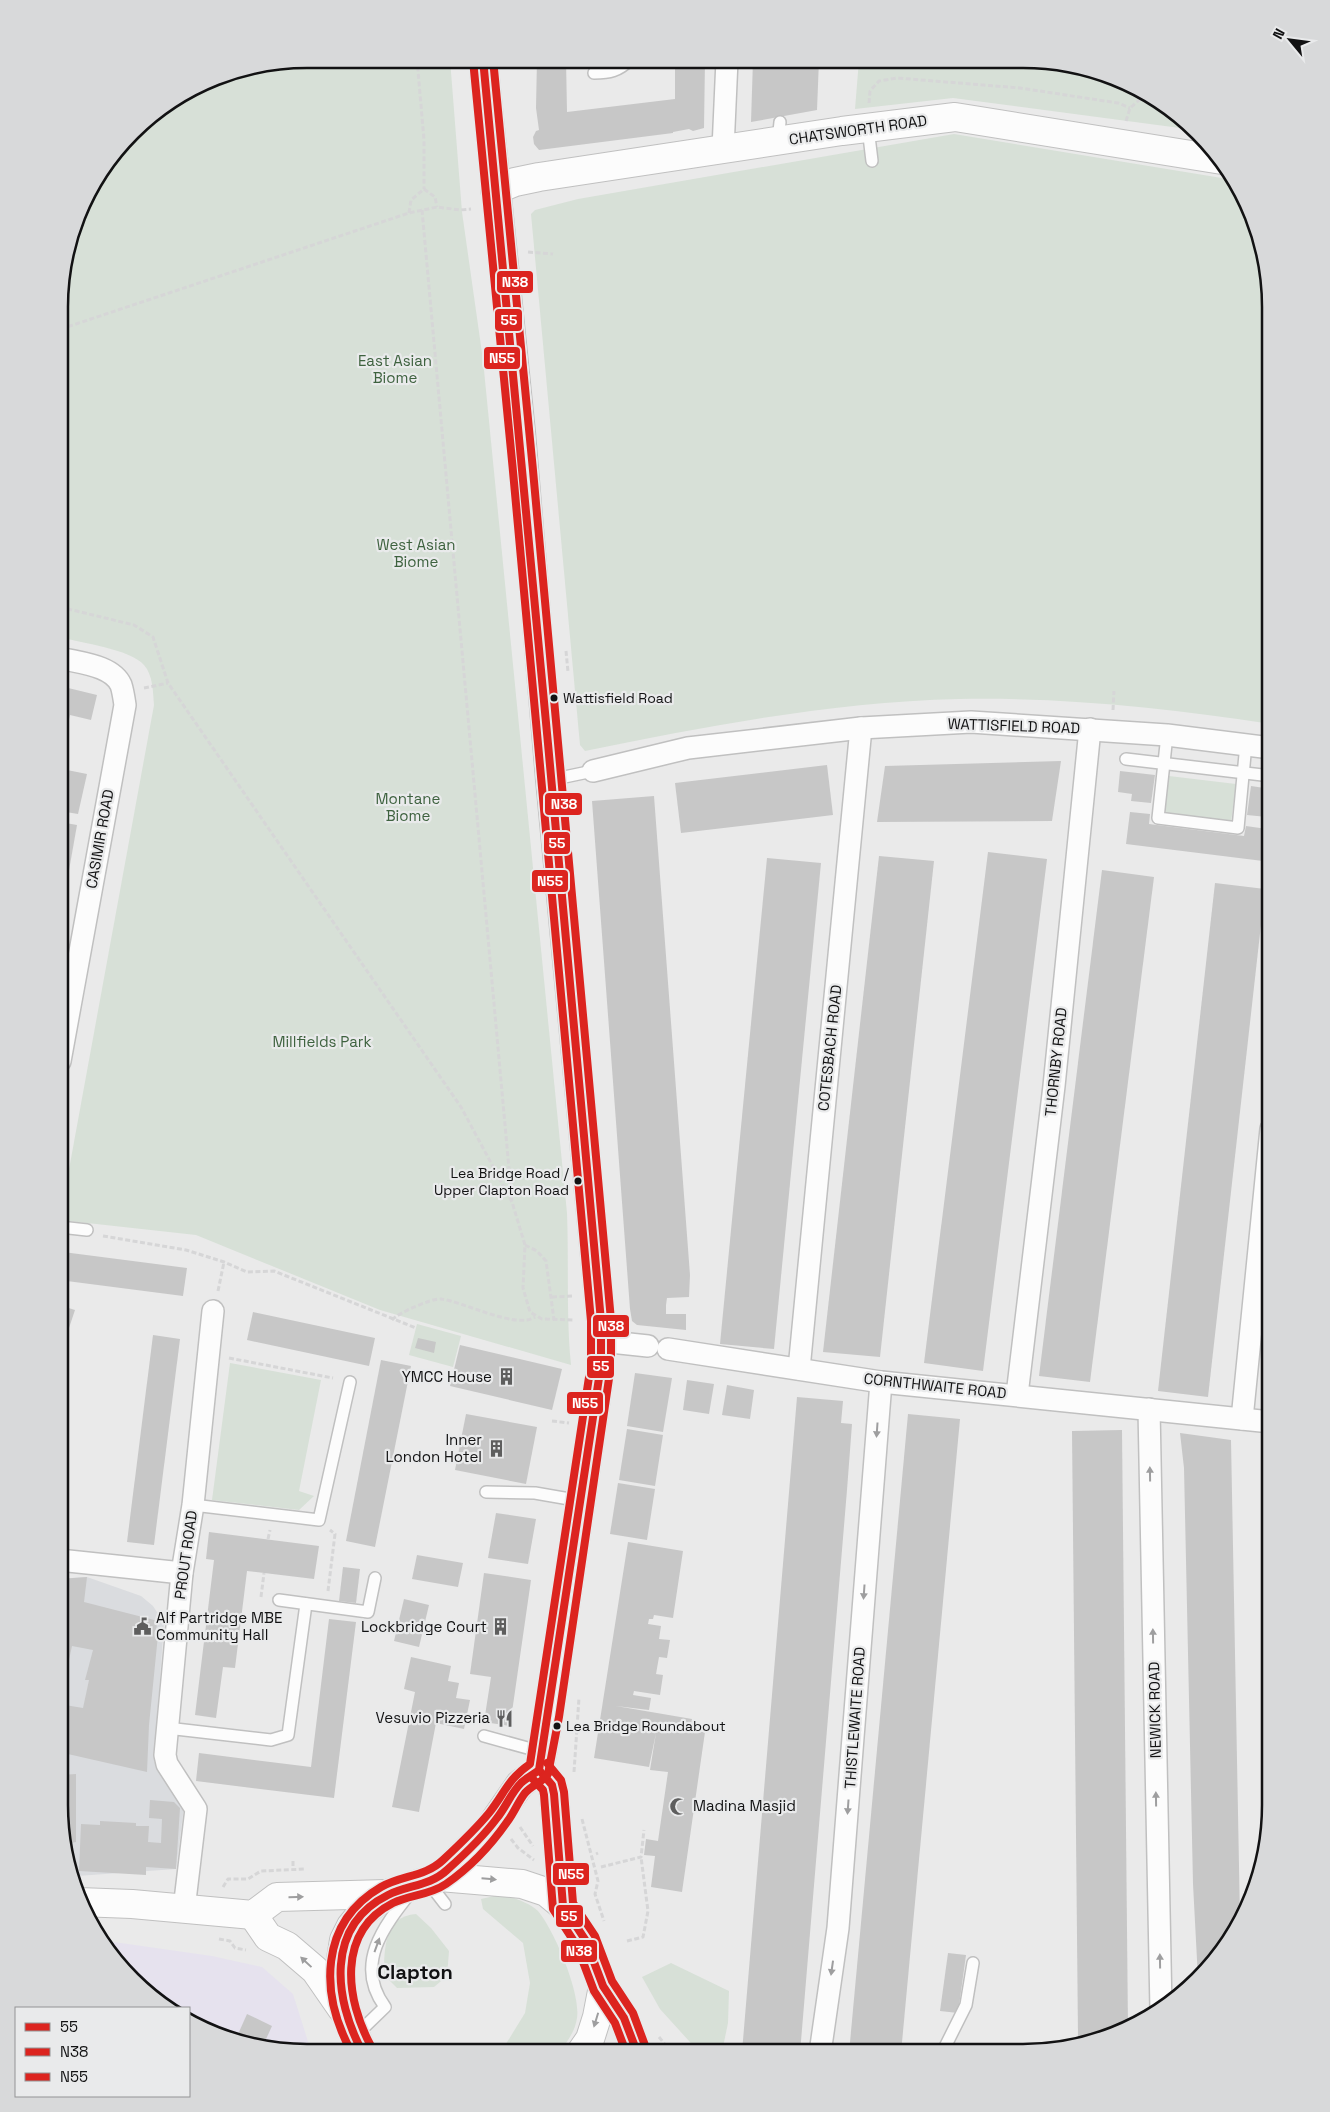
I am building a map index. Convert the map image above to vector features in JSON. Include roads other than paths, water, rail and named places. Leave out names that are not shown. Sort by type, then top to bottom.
[{"type":"main road","points":[[428,1882],[489,1829],[520,1784],[540,1761],[601,1365],[595,1246],[550,780],[521,432],[484,68]]},
{"type":"main road","name":"CHATSWORTH ROAD","points":[[495,190],[524,180],[723,149],[779,132],[869,118],[955,118],[1211,158]]},
{"type":"main road","points":[[540,1761],[552,1785],[554,1794],[563,1906]]},
{"type":"main road","points":[[88,1903],[253,1915],[277,1897],[387,1894],[428,1882],[522,1884],[546,1892],[563,1906],[586,1941],[604,1986],[624,2018],[634,2044]]},
{"type":"main road","points":[[354,2034],[340,1985],[344,1940],[351,1926],[360,1915],[387,1894]]},
{"type":"main road","points":[[253,1915],[268,1937],[292,1950],[315,1970],[354,2034]]},
{"type":"main road","points":[[587,2044],[598,2017],[604,1986]]},
{"type":"street","points":[[723,149],[726,68]]},
{"type":"street","name":"CASIMIR ROAD","points":[[68,660],[105,670],[116,678],[121,686],[125,704],[68,1017]]},
{"type":"street","name":"WATTISFIELD ROAD","points":[[593,771],[688,748],[861,728],[971,722],[1167,735],[1262,747]]},
{"type":"street","name":"COTESBACH ROAD","points":[[799,1369],[861,728]]},
{"type":"street","name":"THORNBY ROAD","points":[[1017,1395],[1054,1086],[1090,729]]},
{"type":"street","points":[[1242,1419],[1262,1219]]},
{"type":"street","name":"PROUT ROAD","points":[[184,1909],[196,1809],[167,1764],[165,1755],[182,1573],[193,1504],[213,1311]]},
{"type":"street","name":"CORNTHWAITE ROAD","points":[[601,1341],[658,1347],[881,1382],[1262,1421]]},
{"type":"street","name":"THISTLEWAITE ROAD","points":[[821,2044],[838,1928],[881,1382]]},
{"type":"street","name":"NEWICK ROAD","points":[[1149,1409],[1161,2001]]},
{"type":"street","points":[[68,1561],[182,1573]]},
{"type":"lane","points":[[594,73],[608,73],[621,68]]},
{"type":"lane","points":[[869,118],[872,161]]},
{"type":"lane","points":[[1167,735],[1158,818],[1229,827],[1238,828],[1246,744]]},
{"type":"lane","points":[[1126,759],[1262,775]]},
{"type":"lane","name":"WATTISFIELD ROAD","points":[[550,780],[593,771]]},
{"type":"lane","points":[[68,1228],[87,1230]]},
{"type":"lane","points":[[193,1504],[318,1520],[350,1382]]},
{"type":"lane","points":[[486,1492],[535,1493],[581,1501]]},
{"type":"lane","points":[[279,1600],[368,1612],[375,1578]]},
{"type":"lane","points":[[167,1728],[270,1740],[288,1735],[306,1604]]},
{"type":"lane","points":[[484,1736],[540,1761]]},
{"type":"lane","points":[[354,2034],[385,2007],[376,1994],[372,1978],[371,1961],[386,1924],[428,1882],[445,1904]]},
{"type":"lane","points":[[946,2044],[966,2005],[973,1963]]},
{"type":"place","name":"Wattisfield Road","points":[[554,698]]},
{"type":"place","name":"Lea Bridge Road / Upper Clapton Road","points":[[578,1181]]},
{"type":"place","name":"YMCC House","points":[[506,1377]]},
{"type":"place","name":"Inner London Hotel","points":[[496,1449]]},
{"type":"place","name":"Alf Partridge MBE Community Hall","points":[[142,1627]]},
{"type":"place","name":"Lockbridge Court","points":[[501,1627]]},
{"type":"place","name":"Vesuvio Pizzeria","points":[[504,1718]]},
{"type":"place","name":"Lea Bridge Roundabout","points":[[557,1726]]},
{"type":"place","name":"Madina Masjid","points":[[679,1806]]},
{"type":"district","name":"Clapton","points":[[415,1972]]},
{"type":"park label","name":"East Asian Biome","points":[[395,370]]},
{"type":"park label","name":"West Asian Biome","points":[[416,554]]},
{"type":"park label","name":"Montane Biome","points":[[408,808]]},
{"type":"park label","name":"Millfields Park","points":[[322,1042]]}]
